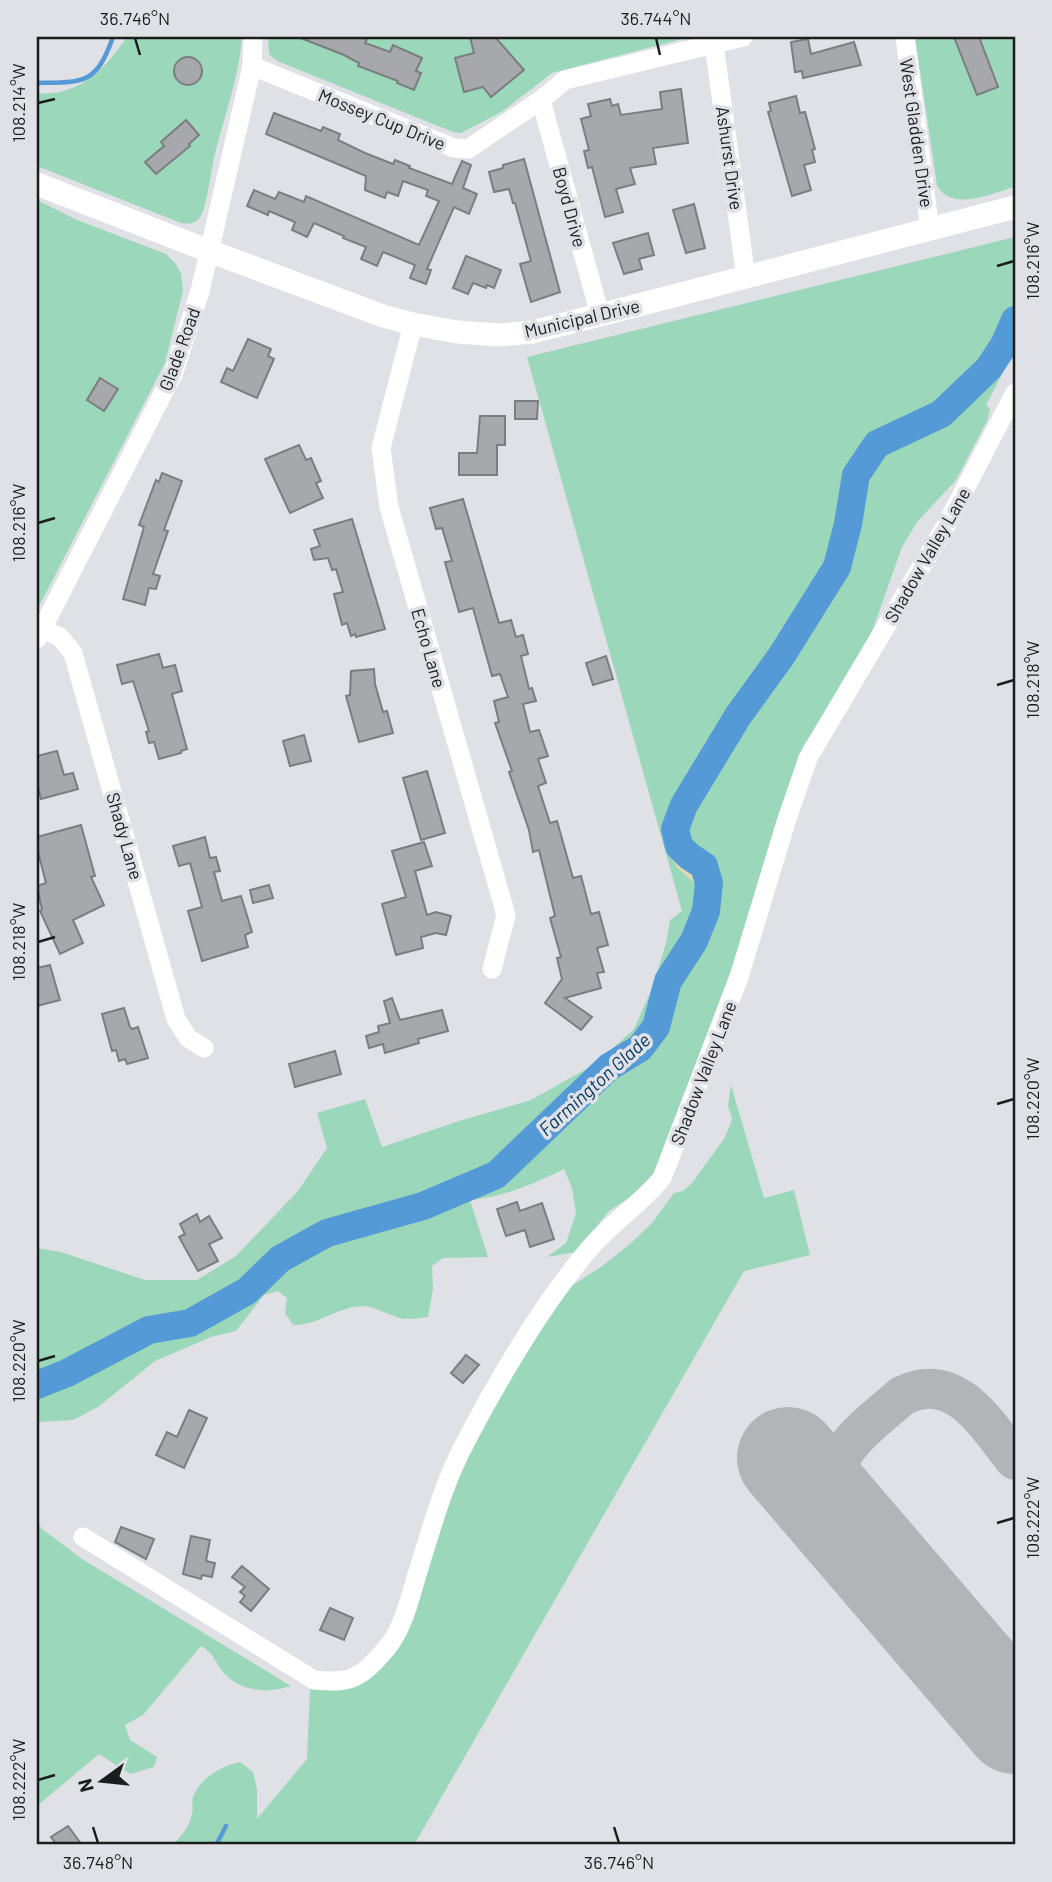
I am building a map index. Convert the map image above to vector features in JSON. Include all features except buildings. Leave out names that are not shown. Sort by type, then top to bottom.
[{"type":"main road","name":"Municipal Drive","points":[[37,184],[383,316],[457,332],[499,335],[531,332],[600,315],[1015,207]]},
{"type":"street","name":"Glade Road","points":[[39,634],[174,372],[200,291],[252,66],[253,37]]},
{"type":"street","name":"Mossey Cup Drive","points":[[252,66],[454,148],[468,149],[541,100],[565,80],[714,41],[743,37]]},
{"type":"street","name":"West Gladden Drive","points":[[905,37],[930,230]]},
{"type":"street","name":"Ashurst Drive","points":[[714,41],[746,278]]},
{"type":"street","name":"Boyd Drive","points":[[541,100],[600,315]]},
{"type":"street","name":"Echo Lane","points":[[413,324],[381,448],[389,507],[506,915],[492,969]]},
{"type":"street","name":"Shadow Valley Lane","points":[[83,1537],[314,1680],[335,1682],[356,1677],[388,1647],[409,1599],[447,1482],[473,1429],[538,1320],[568,1276],[608,1228],[647,1195],[662,1178],[739,977],[808,758],[946,526],[1015,393]]},
{"type":"street","name":"Shady Lane","points":[[39,634],[60,637],[73,653],[176,1019],[188,1038],[204,1048]]},
{"type":"green space","points":[[127,37],[242,37],[235,81],[215,153],[205,204],[200,217],[194,222],[181,223],[37,166],[37,93],[66,90],[90,78],[110,60]]},
{"type":"green space","points":[[268,37],[690,37],[552,73],[503,111],[461,133],[277,61],[269,54]]},
{"type":"green space","points":[[915,37],[1015,37],[1015,187],[962,200],[943,193],[937,185]]},
{"type":"green space","points":[[37,200],[77,220],[166,254],[181,273],[183,291],[165,363],[37,610]]},
{"type":"green space","points":[[1015,237],[1015,310],[1002,342],[975,377],[940,410],[875,439],[850,480],[833,567],[754,688],[715,739],[678,799],[677,867],[697,885],[700,893],[697,922],[688,932],[674,959],[653,1023],[638,1045],[605,1068],[492,1172],[422,1204],[325,1231],[276,1258],[249,1283],[204,1312],[189,1318],[145,1325],[37,1382],[37,1248],[61,1252],[145,1280],[197,1280],[236,1256],[298,1191],[327,1148],[317,1113],[365,1099],[382,1147],[531,1100],[597,1063],[634,1029],[653,986],[670,920],[682,911],[527,357]]},
{"type":"green space","points":[[1015,328],[1009,358],[986,405],[990,409],[987,421],[956,480],[917,522],[902,547],[868,643],[804,745],[744,935],[658,1169],[642,1189],[609,1211],[576,1252],[547,1257],[566,1243],[576,1213],[572,1188],[564,1169],[518,1189],[470,1200],[488,1257],[443,1258],[432,1266],[433,1289],[428,1317],[400,1318],[363,1306],[293,1325],[285,1313],[287,1298],[278,1291],[264,1295],[236,1331],[211,1337],[155,1361],[98,1407],[73,1420],[37,1422],[37,1390],[78,1373],[143,1337],[189,1328],[255,1290],[281,1263],[328,1236],[423,1208],[498,1176],[609,1071],[640,1051],[658,1029],[669,985],[701,940],[715,896],[702,849],[692,842],[689,833],[688,821],[693,808],[728,749],[747,710],[839,576],[864,473],[883,446],[941,420],[966,397],[1004,353]]},
{"type":"green space","points":[[731,1085],[764,1198],[794,1190],[810,1255],[744,1271],[414,1845],[172,1845],[189,1822],[196,1790],[212,1774],[233,1764],[240,1762],[253,1772],[257,1789],[257,1819],[307,1759],[310,1689],[346,1688],[360,1683],[376,1671],[454,1485],[494,1407],[565,1290],[630,1244],[652,1223],[674,1193],[683,1191],[692,1183],[724,1139],[731,1123],[728,1107]]},
{"type":"green space","points":[[37,1521],[42,1529],[82,1559],[291,1686],[255,1690],[238,1684],[223,1672],[211,1654],[201,1646],[143,1715],[125,1725],[130,1740],[157,1757],[154,1767],[130,1774],[99,1754],[37,1806]]},
{"type":"sand","points":[[1015,310],[1015,328],[1004,353],[966,397],[941,420],[883,446],[874,456],[864,473],[839,576],[747,710],[728,749],[693,808],[688,821],[689,833],[693,842],[709,858],[715,871],[715,896],[701,941],[669,985],[658,1029],[644,1048],[609,1071],[498,1176],[423,1208],[328,1236],[281,1263],[255,1290],[196,1326],[143,1337],[78,1373],[37,1390],[37,1382],[145,1325],[189,1318],[204,1312],[249,1283],[276,1258],[325,1231],[422,1204],[492,1172],[605,1068],[638,1045],[653,1023],[674,959],[688,932],[697,922],[700,893],[697,885],[677,867],[666,841],[668,825],[678,799],[715,739],[754,688],[833,567],[850,480],[865,450],[874,439],[940,410],[955,396],[991,359],[1002,342]]},
{"type":"waterway","points":[[37,83],[86,78],[101,64],[113,37]]},
{"type":"waterway","name":"Farmington Glade","points":[[37,1385],[67,1373],[149,1330],[190,1323],[247,1291],[280,1259],[327,1233],[423,1206],[496,1175],[609,1067],[640,1048],[656,1027],[668,981],[694,941],[706,911],[709,883],[704,866],[679,846],[675,829],[684,805],[738,716],[782,655],[837,567],[856,475],[877,444],[941,414],[989,368],[1004,345],[1015,320]]},
{"type":"waterway","points":[[216,1845],[226,1826]]},
{"type":"taxiway","points":[[841,1518],[833,1486],[838,1463],[852,1441],[902,1396],[921,1390],[938,1390],[954,1395],[981,1417],[1015,1460]]},
{"type":"runway","points":[[788,1458],[1015,1723]]}]
